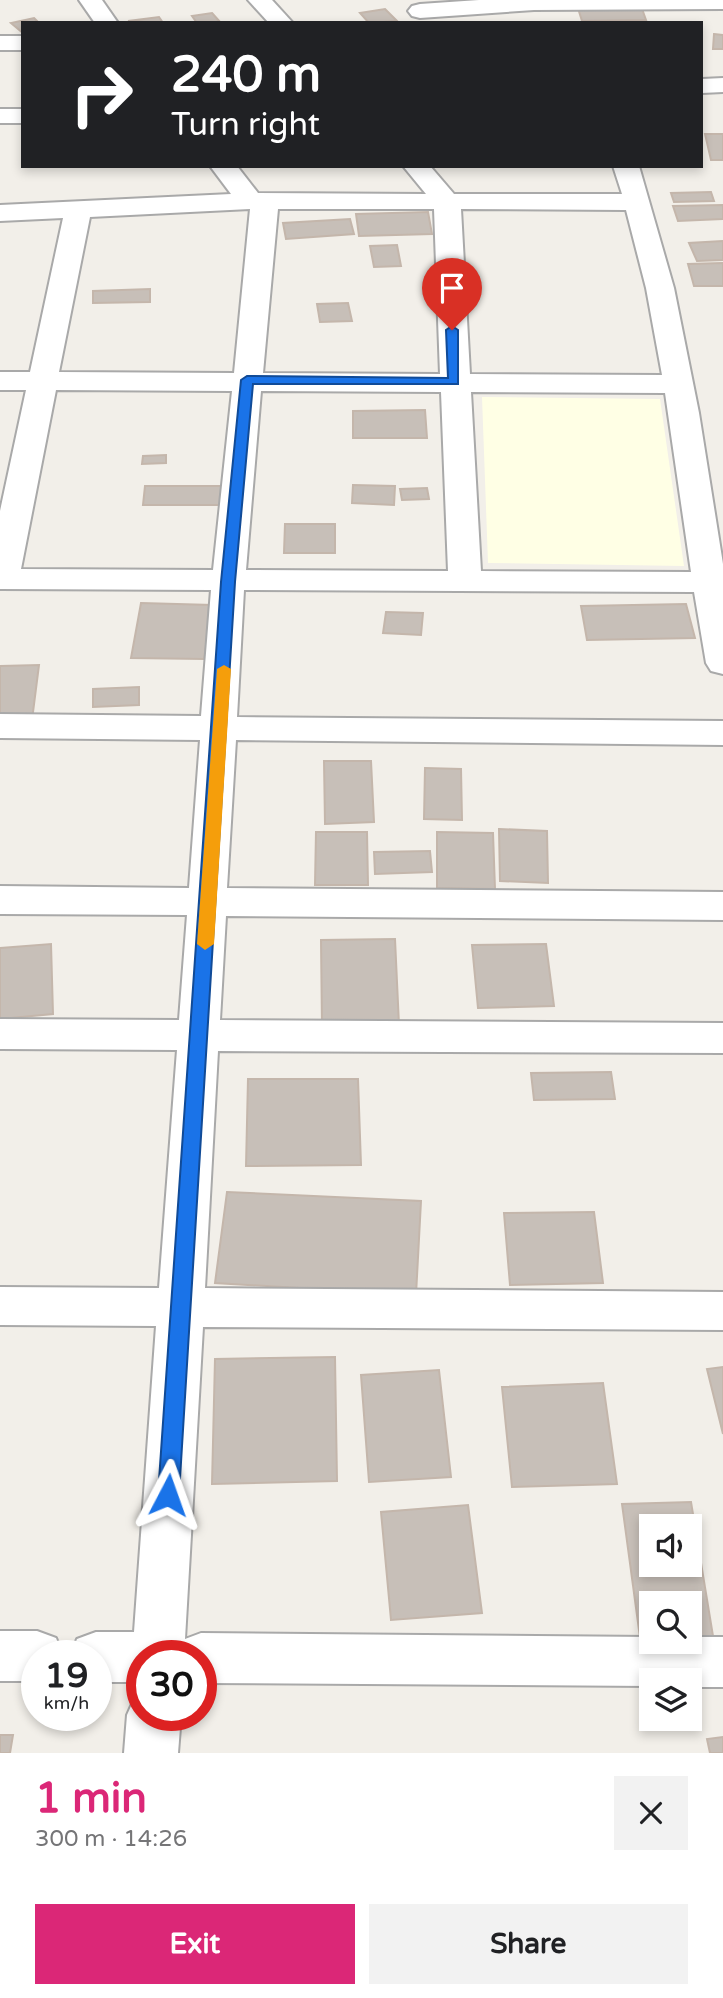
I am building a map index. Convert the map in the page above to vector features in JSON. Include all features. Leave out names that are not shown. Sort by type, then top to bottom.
[{"type":"street","points":[[90,0],[106,21]]},
{"type":"street","points":[[259,0],[280,21]]},
{"type":"street","points":[[421,11],[723,2]]},
{"type":"street","points":[[0,43],[21,43]]},
{"type":"street","points":[[703,86],[723,85]]},
{"type":"street","points":[[0,116],[21,117]]},
{"type":"street","points":[[159,1640],[221,727],[228,582],[247,380],[257,201],[225,168]]},
{"type":"street","points":[[418,168],[447,202],[466,581]]},
{"type":"street","points":[[627,168],[666,310],[723,663]]},
{"type":"street","points":[[0,213],[257,201],[638,202]]},
{"type":"street","points":[[78,211],[1,579],[708,582]]},
{"type":"street","points":[[0,381],[678,384]]},
{"type":"street","points":[[0,726],[723,733]]},
{"type":"street","points":[[0,900],[723,906]]},
{"type":"street","points":[[0,1034],[723,1038]]},
{"type":"street","points":[[0,1306],[723,1311]]},
{"type":"street","points":[[0,1656],[21,1656]]},
{"type":"street","points":[[217,1658],[723,1662]]},
{"type":"street","points":[[151,1753],[152,1731]]},
{"type":"shaded area","points":[[482,397],[660,399],[684,566],[488,563]]},
{"type":"building","points":[[640,3],[646,20],[582,21],[577,5]]},
{"type":"building","points":[[385,9],[397,21],[367,21],[360,13]]},
{"type":"building","points":[[212,13],[219,21],[196,21],[192,16]]},
{"type":"building","points":[[159,17],[162,21],[128,21]]},
{"type":"building","points":[[34,18],[37,21],[21,21],[21,31],[11,23]]},
{"type":"building","points":[[714,34],[723,35],[723,49],[713,49]]},
{"type":"building","points":[[705,134],[723,134],[723,160],[711,160]]},
{"type":"building","points":[[711,192],[714,201],[674,202],[671,193]]},
{"type":"building","points":[[723,205],[723,219],[678,221],[673,206]]},
{"type":"building","points":[[428,212],[432,234],[359,236],[356,214]]},
{"type":"building","points":[[350,219],[354,234],[286,239],[283,223]]},
{"type":"building","points":[[723,241],[723,260],[697,261],[689,243]]},
{"type":"building","points":[[397,245],[401,266],[374,267],[370,246]]},
{"type":"building","points":[[723,263],[723,286],[694,286],[688,264]]},
{"type":"building","points":[[150,289],[150,302],[93,303],[93,291]]},
{"type":"building","points":[[348,303],[352,321],[320,322],[317,304]]},
{"type":"building","points":[[425,410],[427,438],[353,438],[353,411]]},
{"type":"building","points":[[166,455],[166,463],[142,464],[143,456]]},
{"type":"building","points":[[353,485],[395,486],[394,505],[352,503]]},
{"type":"building","points":[[145,486],[225,486],[223,505],[143,505]]},
{"type":"building","points":[[427,488],[429,499],[402,500],[400,489]]},
{"type":"building","points":[[285,524],[335,524],[335,553],[284,553]]},
{"type":"building","points":[[141,603],[212,605],[204,659],[131,658]]},
{"type":"building","points":[[686,604],[695,638],[587,640],[581,606]]},
{"type":"building","points":[[386,612],[423,613],[421,635],[383,633]]},
{"type":"building","points":[[39,665],[32,720],[0,721],[0,666]]},
{"type":"building","points":[[139,687],[139,705],[93,707],[93,689]]},
{"type":"building","points":[[324,761],[371,761],[374,822],[325,824]]},
{"type":"building","points":[[425,768],[461,769],[462,820],[424,819]]},
{"type":"building","points":[[499,829],[547,831],[548,883],[500,881]]},
{"type":"building","points":[[316,832],[367,832],[368,885],[315,885]]},
{"type":"building","points":[[437,832],[493,833],[495,889],[437,888]]},
{"type":"building","points":[[430,851],[432,872],[375,874],[374,852]]},
{"type":"building","points":[[395,939],[399,1025],[322,1026],[321,940]]},
{"type":"building","points":[[51,944],[53,1014],[0,1019],[0,948]]},
{"type":"building","points":[[546,944],[554,1006],[478,1008],[472,945]]},
{"type":"building","points":[[611,1072],[615,1099],[534,1100],[531,1073]]},
{"type":"building","points":[[248,1079],[358,1079],[361,1165],[246,1166]]},
{"type":"building","points":[[227,1192],[421,1201],[416,1295],[215,1283]]},
{"type":"building","points":[[594,1212],[603,1283],[510,1285],[504,1213]]},
{"type":"building","points":[[335,1357],[337,1481],[212,1484],[215,1359]]},
{"type":"building","points":[[723,1367],[723,1434],[707,1369]]},
{"type":"building","points":[[439,1370],[451,1477],[369,1482],[361,1375]]},
{"type":"building","points":[[603,1383],[617,1484],[512,1487],[502,1387]]},
{"type":"building","points":[[691,1502],[693,1514],[639,1514],[639,1577],[702,1577],[702,1569],[714,1642],[702,1642],[702,1591],[639,1591],[639,1630],[622,1504]]},
{"type":"building","points":[[468,1505],[482,1613],[391,1620],[381,1512]]},
{"type":"building","points":[[0,1735],[13,1735],[10,1753],[0,1753]]},
{"type":"building","points":[[723,1737],[723,1753],[710,1753],[707,1739]]},
{"type":"slow traffic","points":[[205,944],[224,669]]},
{"type":"route","points":[[168,1495],[221,727],[228,582],[247,380],[454,381],[452,330]]}]
